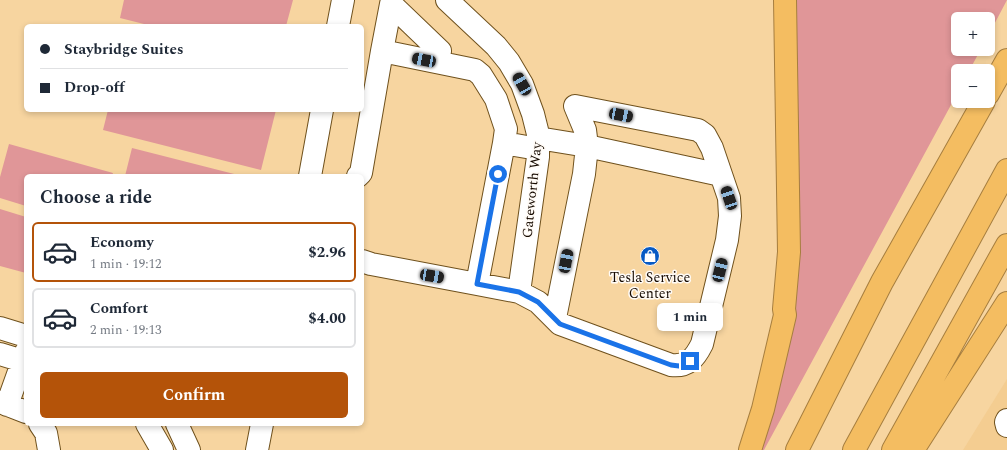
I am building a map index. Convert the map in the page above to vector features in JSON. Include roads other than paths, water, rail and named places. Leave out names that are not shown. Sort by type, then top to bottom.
[{"type":"highway","points":[[750,450],[765,401],[785,315],[784,310],[789,252],[785,0]]},
{"type":"highway","points":[[995,81],[1007,60]]},
{"type":"highway","points":[[797,450],[882,282],[980,108]]},
{"type":"highway","points":[[854,450],[1007,170]]},
{"type":"highway","points":[[893,450],[1007,245]]},
{"type":"highway","points":[[913,450],[1007,303]]},
{"type":"street","points":[[338,24],[343,0]]},
{"type":"street","name":"Gateworth Way","points":[[447,0],[496,46],[510,62],[522,84],[533,114],[538,143],[538,157],[519,292]]},
{"type":"street","points":[[360,174],[391,4],[440,51],[438,62]]},
{"type":"street","points":[[382,51],[475,70],[481,75],[496,99],[506,129],[477,284]]},
{"type":"street","points":[[364,262],[519,292],[538,302],[560,324],[671,365],[679,366],[690,361],[697,354],[702,344],[727,240],[730,216],[729,198],[712,148],[705,135],[698,130],[575,106],[585,130],[587,146],[584,174],[555,318]]},
{"type":"street","points":[[310,174],[322,112]]},
{"type":"street","points":[[504,143],[538,143],[587,146],[721,175]]},
{"type":"street","points":[[0,328],[24,335]]},
{"type":"street","points":[[0,354],[24,358]]},
{"type":"street","points":[[11,406],[24,361]]},
{"type":"street","points":[[1007,420],[1007,426]]},
{"type":"street","points":[[41,426],[46,433],[49,450]]},
{"type":"street","points":[[148,426],[162,450]]},
{"type":"street","points":[[178,426],[188,450]]},
{"type":"street","points":[[257,450],[262,426]]},
{"type":"place","name":"Tesla Service Center","points":[[650,256]]}]
